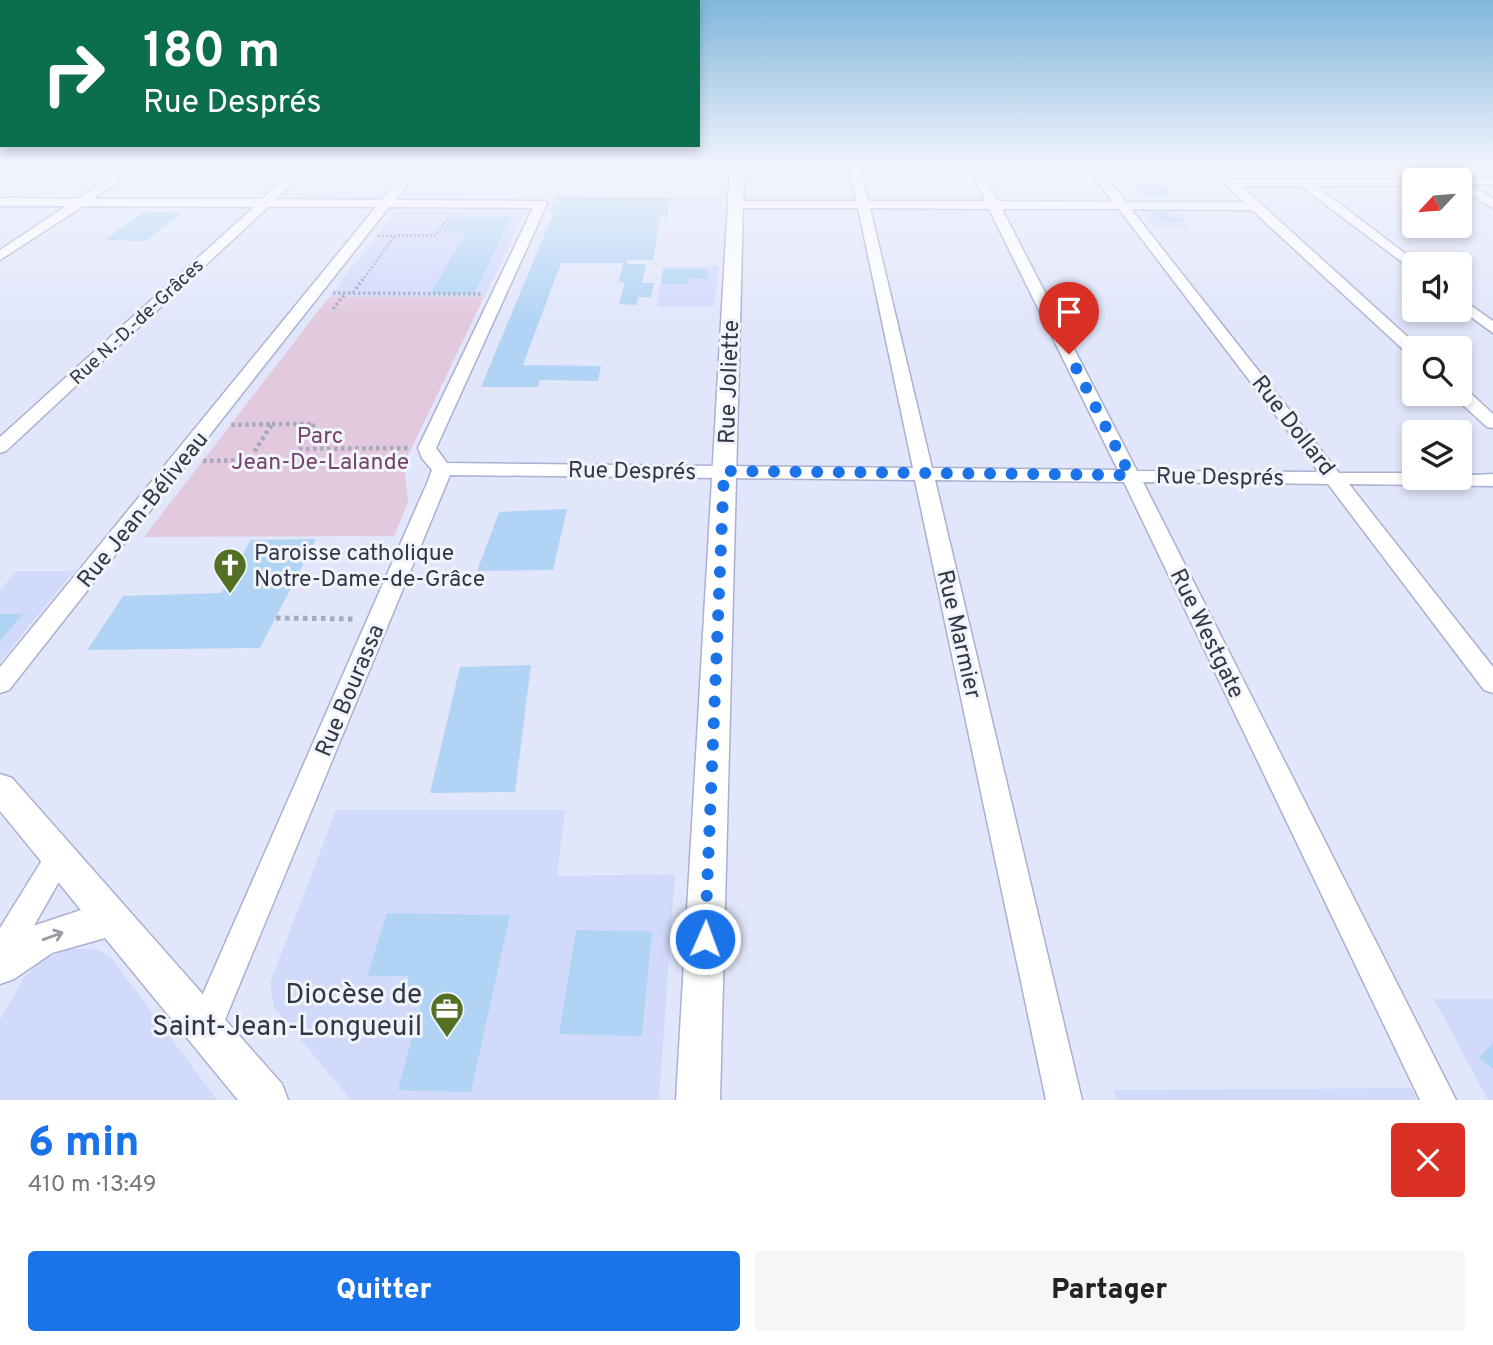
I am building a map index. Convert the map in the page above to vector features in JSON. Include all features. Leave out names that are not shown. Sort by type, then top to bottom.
[{"type":"street","points":[[0,256],[55,219]]},
{"type":"street","name":"Rue N.-D.-de-Grâces","points":[[0,447],[247,219]]},
{"type":"street","name":"Rue Jean-Béliveau","points":[[0,684],[374,219]]},
{"type":"street","points":[[442,469],[431,458],[427,448],[538,219]]},
{"type":"street","name":"Rue Joliette","points":[[698,1100],[734,219]]},
{"type":"street","name":"Rue Marmier","points":[[866,219],[1064,1100]]},
{"type":"street","name":"Rue Westgate","points":[[1001,219],[1438,1100]]},
{"type":"street","name":"Rue Dollard","points":[[1133,219],[1493,684]]},
{"type":"street","points":[[1270,219],[1402,340]]},
{"type":"street","points":[[1352,219],[1402,258]]},
{"type":"street","points":[[1472,311],[1493,328]]},
{"type":"street","points":[[1472,404],[1493,423]]},
{"type":"street","name":"Rue Després","points":[[442,469],[1493,480]]},
{"type":"street","name":"Rue Bourassa","points":[[205,1028],[442,469]]},
{"type":"street","points":[[0,787],[266,1100]]},
{"type":"street","points":[[0,956],[59,857]]},
{"type":"street","points":[[0,966],[8,958],[40,940],[113,920]]},
{"type":"path","points":[[374,236],[436,235],[447,219]]},
{"type":"path","points":[[352,293],[395,236]]},
{"type":"path","points":[[329,293],[486,294]]},
{"type":"path","points":[[332,309],[345,293]]},
{"type":"path","points":[[198,461],[249,460],[272,424]]},
{"type":"path","points":[[227,425],[314,424],[299,449],[412,448]]},
{"type":"path","points":[[276,618],[356,619]]},
{"type":"shaded area","points":[[390,219],[522,219],[484,297],[329,297]]},
{"type":"shaded area","points":[[1147,219],[1183,219],[1192,229],[1155,229]]},
{"type":"shaded area","points":[[719,266],[714,306],[657,306],[663,267]]},
{"type":"shaded area","points":[[17,571],[74,571],[0,662],[0,590]]},
{"type":"shaded area","points":[[336,810],[565,810],[557,876],[675,874],[659,1100],[351,1100],[274,1008],[270,983]]},
{"type":"shaded area","points":[[69,949],[96,949],[109,955],[217,1100],[0,1100],[0,1020],[24,977],[42,960]]},
{"type":"shaded area","points":[[1434,999],[1493,999],[1493,1100],[1488,1100]]},
{"type":"shaded area","points":[[1411,1088],[1417,1100],[1116,1100],[1113,1090]]},
{"type":"green space","name":"Parc Jean-De-Lalande","points":[[329,297],[484,297],[404,464],[408,502],[394,536],[144,537]]},
{"type":"building","points":[[133,219],[174,219],[146,241],[105,240]]},
{"type":"building","points":[[450,219],[510,219],[474,294],[430,294],[467,231],[443,230]]},
{"type":"building","points":[[551,219],[660,219],[653,260],[627,260],[627,264],[646,264],[642,283],[654,283],[651,297],[638,297],[637,305],[619,304],[625,282],[619,282],[623,263],[561,263],[523,365],[601,366],[598,381],[540,380],[538,387],[481,387]]},
{"type":"building","points":[[1159,219],[1183,219],[1185,222],[1161,222]]},
{"type":"building","points":[[664,269],[708,269],[707,279],[688,278],[687,284],[661,284]]},
{"type":"building","points":[[567,509],[553,570],[477,571],[499,512]]},
{"type":"building","name":"Paroisse catholique Notre-Dame-de-Grâce","points":[[316,539],[260,648],[87,650],[123,596],[221,593],[251,540]]},
{"type":"building","points":[[0,614],[23,614],[0,641]]},
{"type":"building","points":[[531,665],[515,792],[430,793],[460,667]]},
{"type":"building","name":"Diocèse de Saint-Jean-Longueuil","points":[[387,913],[510,915],[471,1092],[398,1090],[425,988],[405,988],[409,976],[367,976]]},
{"type":"building","points":[[576,930],[652,931],[642,1036],[559,1034]]},
{"type":"building","points":[[1493,1043],[1493,1069],[1479,1058]]},
{"type":"place","name":"Paroisse catholique Notre-Dame-de-Grâce","points":[[230,595]]},
{"type":"place","name":"Diocèse de Saint-Jean-Longueuil","points":[[447,1039]]},
{"type":"route","points":[[705,939],[724,471],[1130,475],[1069,354]]}]
